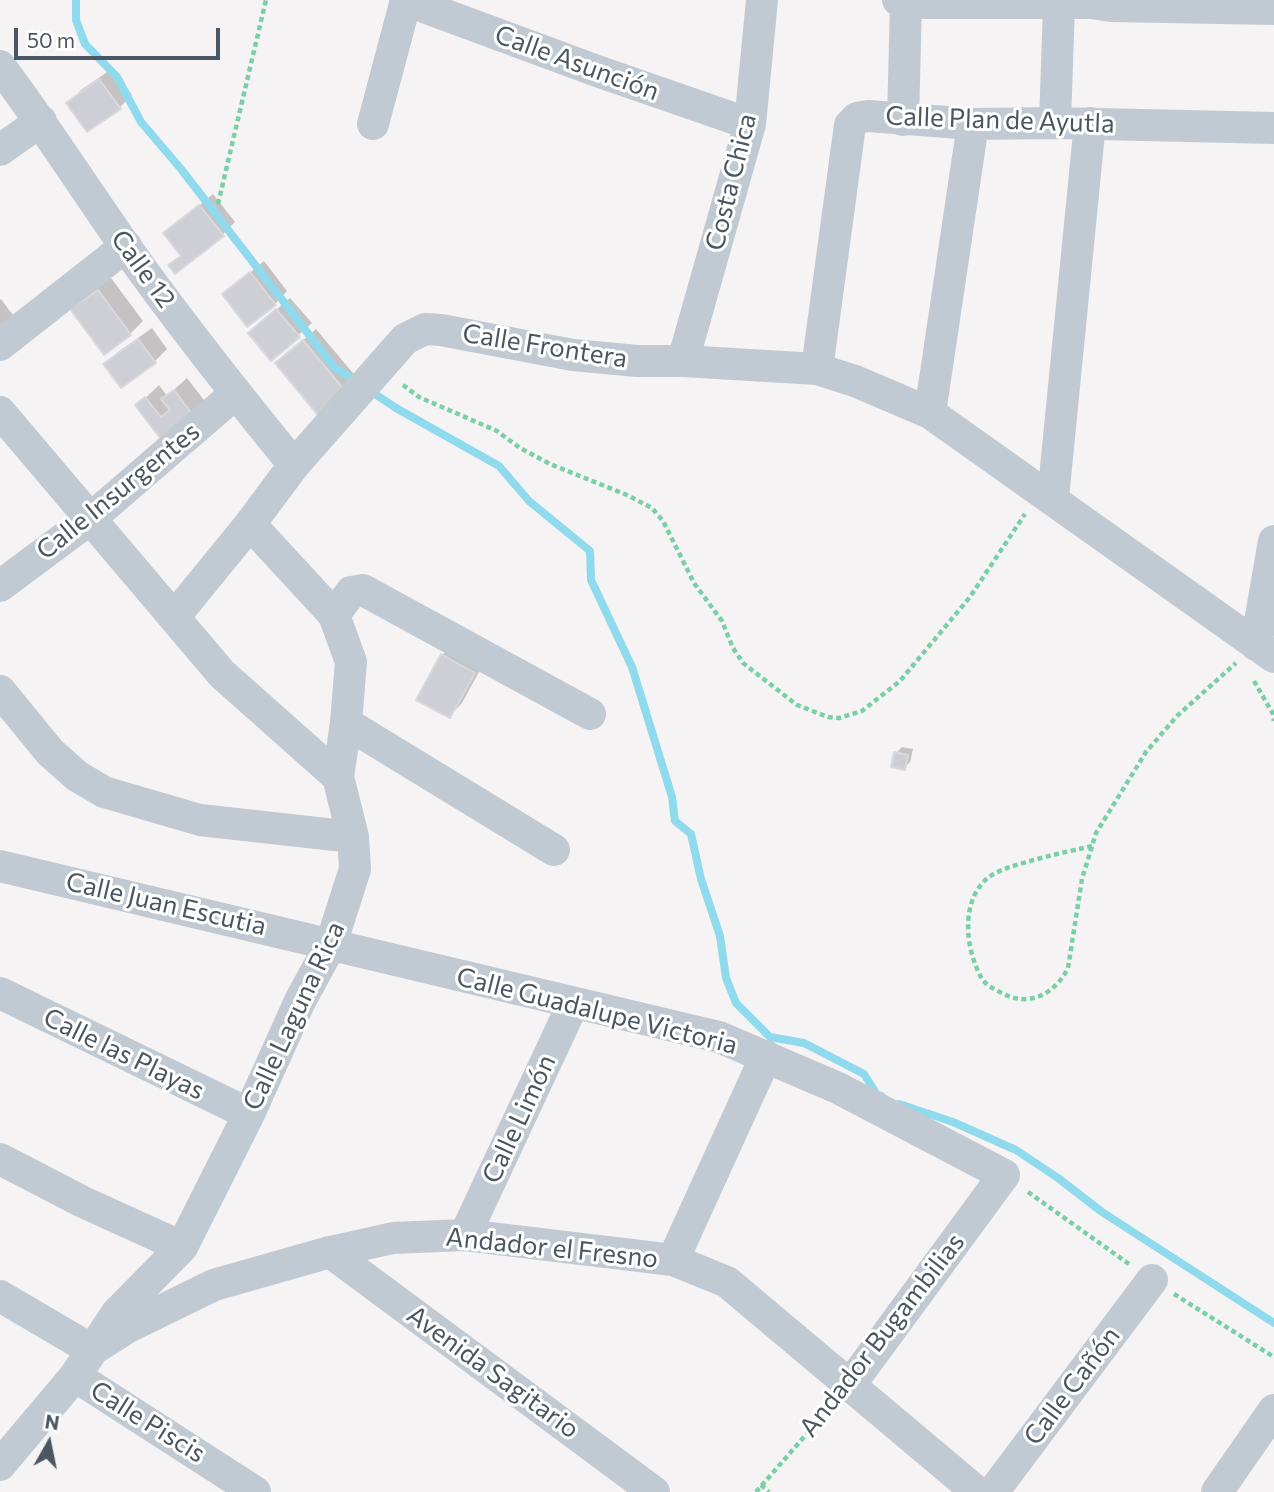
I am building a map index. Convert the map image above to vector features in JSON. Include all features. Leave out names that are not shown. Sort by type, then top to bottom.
[{"type":"street","name":"Calle Asunción","points":[[406,0],[750,124]]},
{"type":"street","points":[[373,124],[406,0]]},
{"type":"street","name":"Costa Chica","points":[[683,361],[750,124],[762,0]]},
{"type":"street","points":[[903,120],[902,2],[1091,2],[1111,6],[1274,9]]},
{"type":"street","points":[[1055,122],[1059,4]]},
{"type":"street","name":"Calle 12","points":[[0,66],[126,246],[236,394],[294,466]]},
{"type":"street","name":"Calle Plan de Ayutla","points":[[817,369],[850,125],[857,118],[868,116],[973,124],[1055,122],[1274,128]]},
{"type":"street","points":[[0,150],[41,121]]},
{"type":"street","points":[[930,413],[973,124]]},
{"type":"street","points":[[1048,494],[1090,124]]},
{"type":"street","points":[[0,345],[126,246]]},
{"type":"street","name":"Calle Frontera","points":[[176,616],[294,466],[405,339],[425,329],[573,355],[637,361],[817,369],[855,381],[930,413],[1048,494],[1258,653]]},
{"type":"street","name":"Calle Insurgentes","points":[[0,586],[90,519],[236,394]]},
{"type":"street","points":[[0,412],[176,616],[222,674],[338,777]]},
{"type":"street","points":[[250,524],[334,615],[351,662],[338,777]]},
{"type":"street","points":[[1258,653],[1274,541]]},
{"type":"street","points":[[334,615],[351,592],[363,590],[590,714]]},
{"type":"street","points":[[0,691],[50,752],[77,776],[104,792],[200,820],[353,837]]},
{"type":"street","points":[[346,723],[554,850]]},
{"type":"street","name":"Calle Laguna Rica","points":[[0,1465],[75,1376],[117,1313],[182,1247],[249,1114],[300,1001],[331,944],[355,869],[353,837],[338,777]]},
{"type":"street","name":"Calle Juan Escutia","points":[[0,866],[331,944]]},
{"type":"street","name":"Calle Guadalupe Victoria","points":[[331,944],[719,1037],[838,1087],[1004,1175]]},
{"type":"street","name":"Calle las Playas","points":[[0,993],[249,1114]]},
{"type":"street","name":"Calle Limón","points":[[465,1234],[573,1004]]},
{"type":"street","points":[[673,1260],[766,1056]]},
{"type":"street","points":[[0,1159],[83,1202],[182,1247]]},
{"type":"street","name":"Andador Bugambilias","points":[[850,1385],[1004,1175]]},
{"type":"street","name":"Andador el Fresno","points":[[93,1350],[128,1327],[214,1285],[330,1252],[393,1238],[465,1234],[673,1260],[727,1282],[977,1492]]},
{"type":"street","name":"Avenida Sagitario","points":[[330,1252],[654,1492]]},
{"type":"street","name":"Calle Cañón","points":[[993,1492],[1152,1280]]},
{"type":"street","points":[[0,1296],[93,1350]]},
{"type":"street","name":"Calle Piscis","points":[[75,1376],[255,1492]]},
{"type":"street","points":[[1217,1492],[1274,1410]]},
{"type":"path","points":[[218,204],[266,0]]},
{"type":"path","points":[[379,369],[419,397],[497,431],[520,448],[550,464],[652,508],[663,521],[694,583],[722,621],[733,648],[743,663],[797,705],[828,717],[839,718],[862,711],[900,681],[970,597],[1009,536],[1048,494]]},
{"type":"path","points":[[1092,846],[1011,868],[989,877],[975,896],[967,919],[969,944],[981,978],[990,986],[1010,998],[1033,999],[1055,988],[1063,979],[1068,968],[1082,879],[1096,833],[1146,752],[1177,716],[1258,653]]},
{"type":"path","name":"Andador Bugambilias","points":[[756,1492],[850,1385]]},
{"type":"path","points":[[761,1485],[769,1492]]},
{"type":"building","points":[[99,79],[121,109],[87,132],[66,103]]},
{"type":"building","points":[[199,205],[224,236],[175,274],[168,265],[181,256],[163,233]]},
{"type":"building","points":[[250,272],[276,305],[247,327],[222,294]]},
{"type":"building","points":[[98,290],[131,335],[104,355],[70,309]]},
{"type":"building","points":[[276,309],[300,337],[271,361],[248,333]]},
{"type":"building","points":[[138,339],[156,363],[121,388],[103,364]]},
{"type":"building","points":[[303,340],[346,392],[318,415],[275,363]]},
{"type":"building","points":[[174,390],[198,422],[166,446],[135,405],[145,397],[161,417],[170,410],[161,399]]},
{"type":"building","points":[[441,654],[475,673],[450,718],[416,700]]},
{"type":"building","points":[[894,752],[908,755],[905,770],[891,767]]},
{"type":"waterway","points":[[76,0],[76,20],[85,44],[117,77],[141,122],[181,169],[334,367],[359,383]]},
{"type":"waterway","points":[[369,390],[499,466],[529,501],[590,551],[591,580],[632,667],[672,797],[675,821],[691,834],[701,879],[720,936],[726,978],[736,1003],[770,1037],[804,1043],[864,1074],[877,1095],[881,1096]]},
{"type":"waterway","points":[[899,1104],[953,1122],[1016,1150],[1102,1212],[1274,1323]]}]
